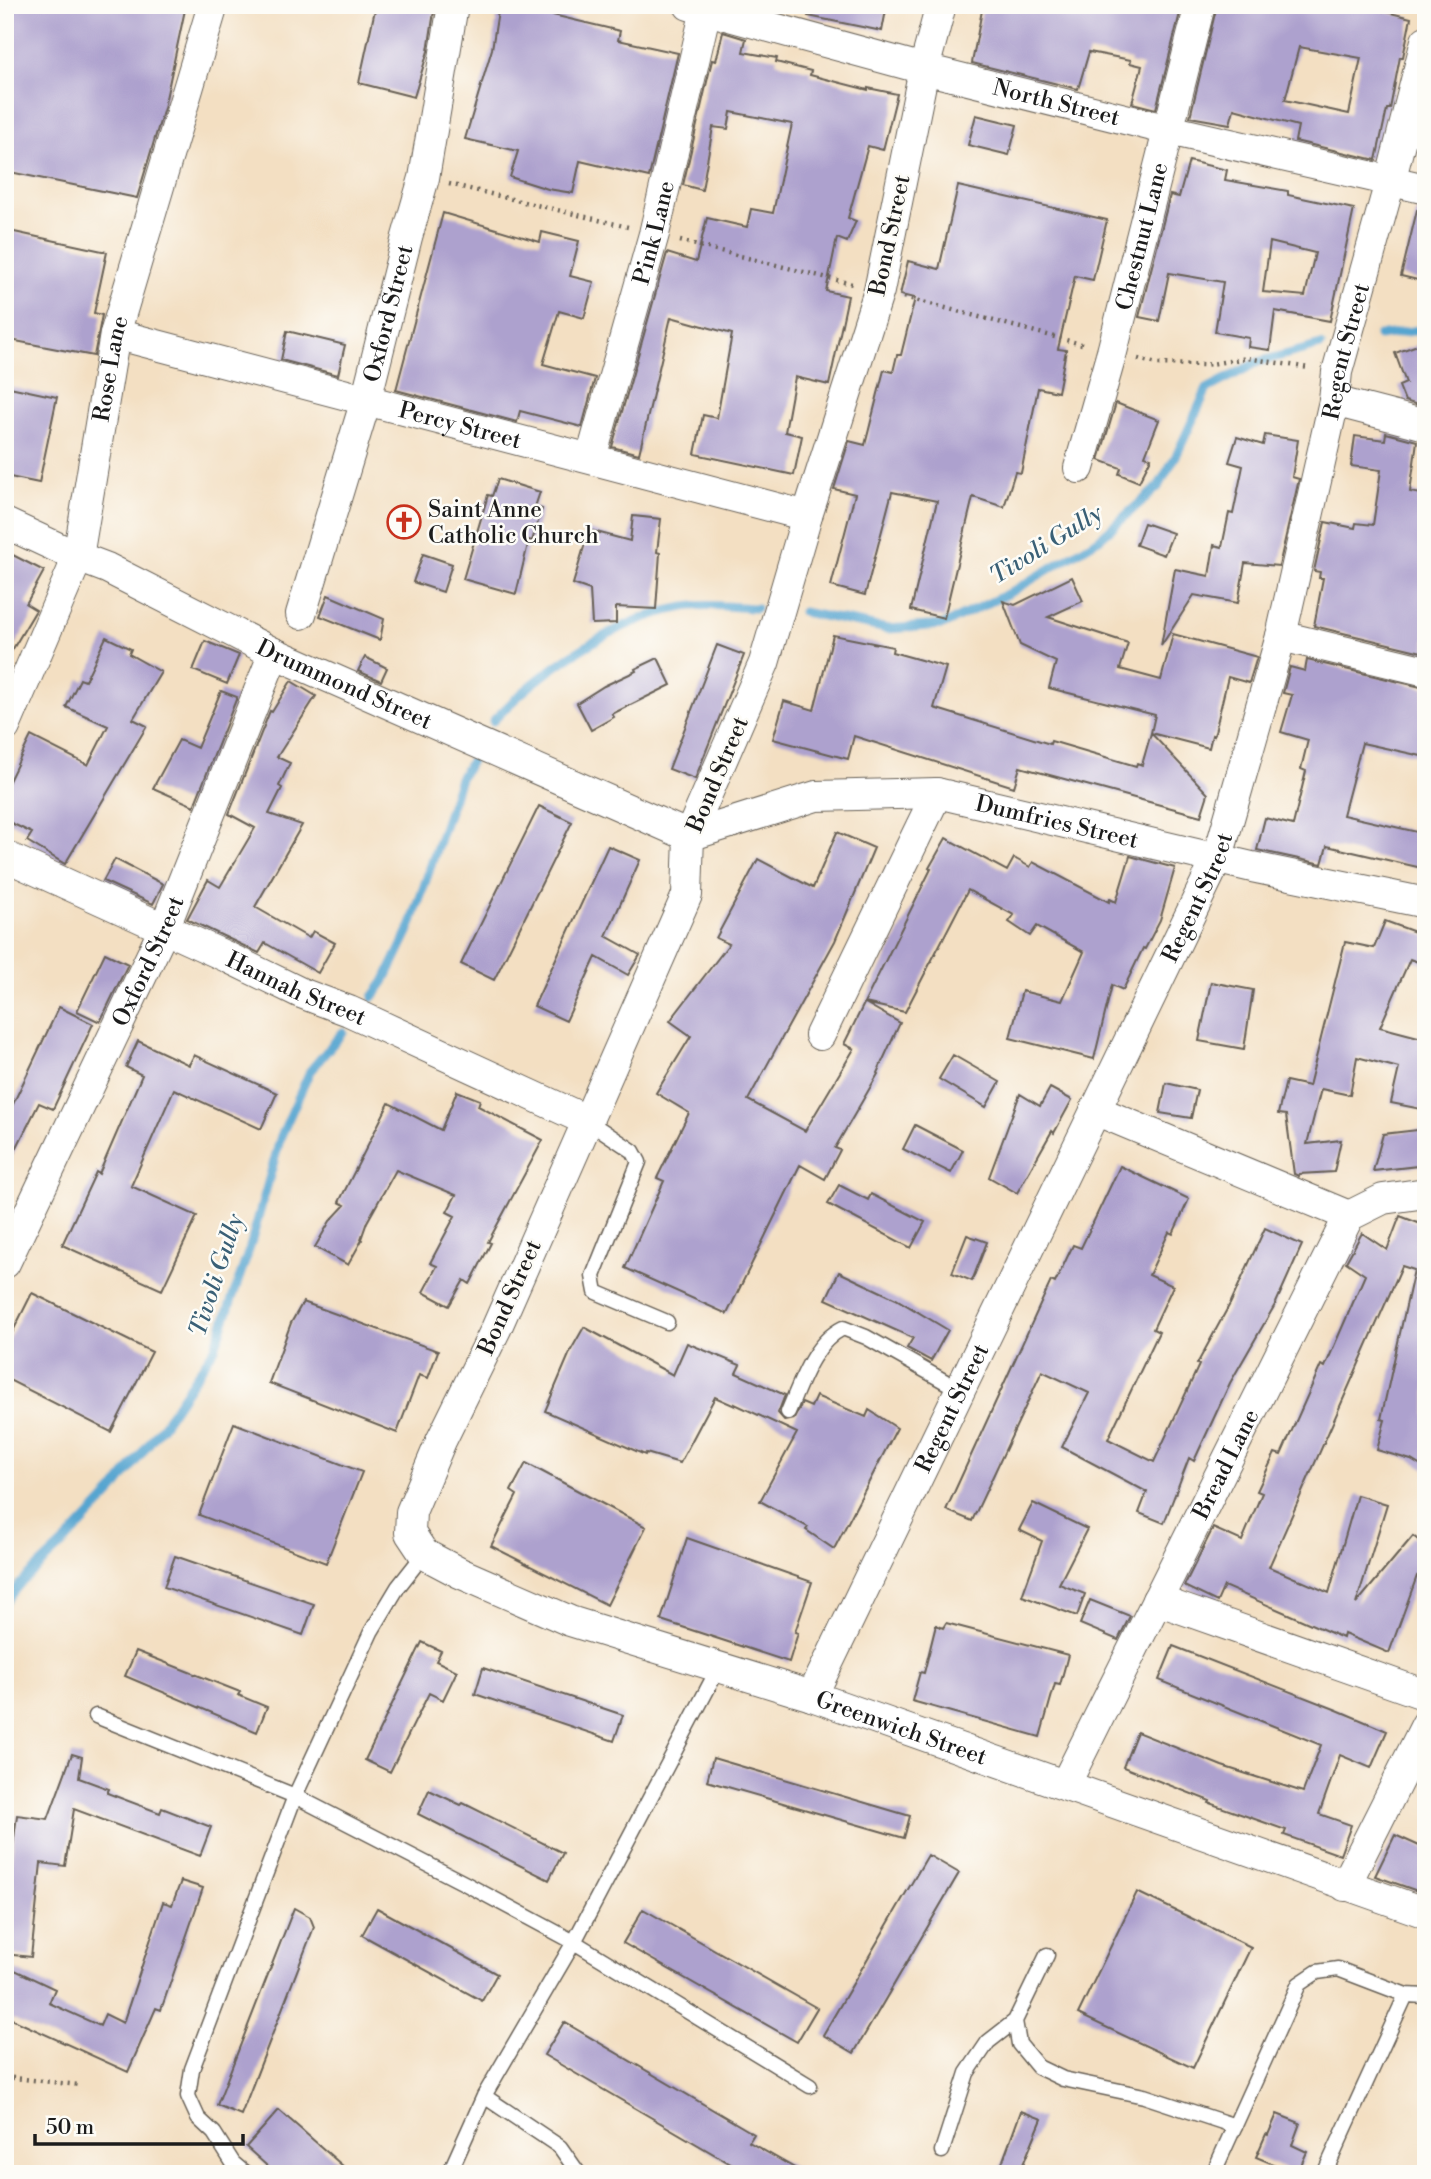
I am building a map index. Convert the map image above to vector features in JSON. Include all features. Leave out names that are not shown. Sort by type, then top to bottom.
[{"type":"street","name":"Rose Lane","points":[[5,727],[78,557],[115,334],[213,5]]},
{"type":"street","name":"Oxford Street","points":[[300,614],[366,400],[424,178],[453,5]]},
{"type":"street","name":"Bond Street","points":[[424,1554],[410,1534],[411,1512],[441,1441],[496,1329],[687,895],[689,836],[764,663],[807,516],[879,291],[924,69],[941,5]]},
{"type":"street","name":"Chestnut Lane","points":[[1079,468],[1112,352],[1200,5]]},
{"type":"street","name":"North Street","points":[[701,7],[924,69],[1168,130],[1426,189]]},
{"type":"street","name":"Pink Lane","points":[[591,458],[654,234],[701,7]]},
{"type":"street","name":"Regent Street","points":[[812,1696],[1218,858],[1281,636],[1334,401],[1337,372],[1426,41]]},
{"type":"street","name":"Percy Street","points":[[115,334],[807,516]]},
{"type":"street","points":[[1334,401],[1426,425]]},
{"type":"street","name":"Drummond Street","points":[[5,523],[107,568],[274,653],[689,836]]},
{"type":"street","points":[[1281,636],[1426,671]]},
{"type":"street","name":"Oxford Street","points":[[5,1263],[164,929],[274,653]]},
{"type":"street","points":[[820,1035],[937,793]]},
{"type":"street","name":"Dumfries Street","points":[[689,836],[816,796],[937,793],[1252,867],[1426,903]]},
{"type":"street","name":"Hannah Street","points":[[5,856],[301,993],[349,1011],[588,1121]]},
{"type":"street","points":[[1095,1111],[1349,1216],[1383,1199],[1426,1193]]},
{"type":"street","name":"Bread Lane","points":[[1065,1785],[1349,1216]]},
{"type":"street","name":"Greenwich Street","points":[[424,1554],[460,1573],[570,1620],[812,1696],[1426,1913]]},
{"type":"street","points":[[1157,1600],[1426,1695]]},
{"type":"street","points":[[1345,1886],[1426,1725]]},
{"type":"lane","points":[[588,1121],[633,1151],[639,1162],[593,1276],[596,1292],[667,1322]]},
{"type":"lane","points":[[788,1412],[809,1364],[831,1334],[843,1328],[866,1337],[960,1390]]},
{"type":"lane","points":[[246,2174],[233,2163],[214,2133],[198,2118],[188,2096],[192,2068],[295,1796],[371,1632],[398,1587],[424,1554]]},
{"type":"lane","points":[[449,2174],[484,2096],[574,1942],[719,1667]]},
{"type":"lane","points":[[96,1716],[295,1796],[574,1942],[810,2086]]},
{"type":"lane","points":[[942,2151],[967,2073],[988,2042],[1015,2021],[1047,1955]]},
{"type":"lane","points":[[1213,2174],[1299,1984],[1317,1972],[1338,1969],[1406,1995],[1426,1996]]},
{"type":"lane","points":[[1324,2174],[1406,1995]]},
{"type":"lane","points":[[1015,2021],[1019,2044],[1038,2067],[1063,2079],[1144,2096],[1235,2126]]},
{"type":"lane","points":[[484,2096],[560,2147],[579,2174]]},
{"type":"path","points":[[424,178],[879,291],[1157,364],[1205,365],[1247,358],[1284,364]]},
{"type":"path","points":[[5,2077],[80,2085]]},
{"type":"building","points":[[5,5],[186,5],[164,108],[137,198],[5,171]]},
{"type":"building","points":[[376,5],[435,5],[428,51],[414,97],[359,83]]},
{"type":"building","points":[[499,5],[620,31],[618,40],[678,53],[649,177],[580,161],[573,193],[548,189],[510,177],[518,151],[465,139],[492,49]]},
{"type":"building","points":[[809,5],[887,5],[882,31],[808,16]]},
{"type":"building","points":[[983,5],[1182,5],[1156,109],[1132,103],[1142,66],[1130,63],[1131,60],[1089,52],[1078,89],[972,63]]},
{"type":"building","points":[[1217,5],[1358,5],[1411,18],[1376,160],[1295,141],[1298,126],[1234,109],[1230,124],[1190,117]],"holes":[[[1299,47],[1361,58],[1349,114],[1285,100]]]},
{"type":"building","points":[[723,32],[746,39],[743,52],[777,58],[776,62],[811,71],[810,75],[868,90],[897,94],[883,150],[868,146],[848,218],[856,221],[847,242],[837,238],[826,291],[848,296],[829,385],[795,377],[785,432],[802,436],[794,475],[695,454],[703,415],[717,418],[732,334],[671,317],[639,454],[612,447],[667,253],[696,262],[707,218],[747,227],[751,209],[773,213],[792,124],[731,112],[728,129],[713,127],[702,190],[683,185],[712,60],[716,61]]},
{"type":"building","points":[[976,115],[1017,125],[1009,155],[968,145]]},
{"type":"building","points":[[1189,161],[1227,170],[1225,180],[1288,191],[1288,195],[1354,209],[1330,321],[1275,311],[1270,350],[1248,347],[1249,338],[1215,332],[1223,282],[1169,273],[1159,321],[1139,317],[1170,195],[1179,197]],"holes":[[[1270,242],[1315,253],[1305,296],[1263,292]]]},
{"type":"building","points":[[958,186],[1107,220],[1093,280],[1075,276],[1058,349],[1066,350],[1058,392],[1038,388],[1021,473],[1015,472],[1004,507],[973,497],[944,618],[911,610],[937,501],[892,492],[865,595],[831,586],[855,494],[834,489],[849,441],[865,445],[884,370],[893,372],[897,355],[901,355],[915,298],[900,295],[908,261],[939,269]]},
{"type":"building","points":[[1417,210],[1426,211],[1426,282],[1401,276]]},
{"type":"building","points":[[443,213],[540,242],[542,232],[579,241],[570,276],[594,282],[584,318],[559,311],[543,364],[595,378],[582,427],[520,411],[517,422],[396,390]]},
{"type":"building","points":[[5,230],[107,252],[94,313],[102,315],[94,356],[5,339]]},
{"type":"building","points":[[287,331],[345,345],[338,375],[281,360]]},
{"type":"building","points":[[1426,342],[1426,375],[1421,406],[1405,401],[1399,386],[1406,383],[1395,353]]},
{"type":"building","points":[[5,386],[57,397],[39,483],[5,476]]},
{"type":"building","points":[[1116,403],[1159,420],[1145,456],[1151,458],[1139,482],[1119,474],[1121,468],[1099,460]]},
{"type":"building","points":[[1386,433],[1417,441],[1410,492],[1426,495],[1426,545],[1422,565],[1426,566],[1426,653],[1314,626],[1323,578],[1319,578],[1320,572],[1314,571],[1325,522],[1355,528],[1356,523],[1373,525],[1381,470],[1351,466],[1355,436],[1385,440]]},
{"type":"building","points":[[1265,435],[1298,440],[1292,477],[1299,479],[1279,566],[1245,563],[1238,603],[1194,595],[1161,646],[1175,569],[1209,576],[1214,545],[1222,547],[1229,513],[1233,514],[1243,466],[1229,462],[1237,437],[1263,445]]},
{"type":"building","points":[[498,479],[540,492],[535,507],[542,509],[532,541],[529,540],[516,594],[463,579],[488,495],[492,496]]},
{"type":"building","points":[[633,516],[661,519],[657,552],[660,553],[656,609],[616,607],[616,623],[592,624],[590,590],[573,584],[589,530],[630,541]]},
{"type":"building","points":[[1144,523],[1173,533],[1164,555],[1136,545]]},
{"type":"building","points":[[5,551],[44,571],[26,604],[36,610],[5,662]]},
{"type":"building","points":[[423,554],[452,564],[443,592],[413,582]]},
{"type":"building","points":[[1072,577],[1083,601],[1048,617],[1128,643],[1120,669],[1161,680],[1173,634],[1257,657],[1249,683],[1228,677],[1209,748],[1151,733],[1155,715],[1049,688],[1056,662],[1020,645],[1003,601],[1015,605]]},
{"type":"building","points":[[328,595],[384,619],[380,640],[320,616]]},
{"type":"building","points":[[833,635],[893,647],[892,652],[946,667],[934,708],[1050,744],[1051,741],[1136,766],[1137,763],[1142,765],[1151,733],[1208,794],[1201,816],[1020,767],[1014,787],[854,736],[848,759],[773,739],[784,701],[814,710]]},
{"type":"building","points":[[106,637],[131,649],[129,654],[161,672],[133,719],[147,726],[65,864],[27,841],[32,833],[5,820],[5,789],[31,736],[88,765],[108,726],[66,707],[80,679],[85,681]]},
{"type":"building","points":[[205,641],[239,655],[227,684],[193,670]]},
{"type":"building","points":[[717,645],[744,655],[695,779],[669,769]]},
{"type":"building","points":[[365,657],[387,668],[381,681],[358,671]]},
{"type":"building","points":[[658,658],[671,685],[612,714],[614,717],[591,730],[577,703]]},
{"type":"building","points":[[1307,660],[1425,688],[1421,711],[1426,712],[1426,757],[1362,743],[1343,815],[1426,834],[1426,869],[1327,846],[1322,864],[1257,850],[1265,818],[1293,825],[1306,771],[1301,769],[1308,740],[1281,732],[1292,695],[1283,693],[1290,667],[1305,671]]},
{"type":"building","points":[[291,681],[316,696],[277,757],[290,763],[279,786],[282,788],[269,814],[302,825],[255,907],[309,938],[313,931],[335,943],[318,973],[265,943],[259,953],[187,919],[208,880],[220,887],[255,828],[229,814],[270,711],[272,712]]},
{"type":"building","points":[[221,691],[237,697],[194,806],[153,788],[179,740],[197,748]]},
{"type":"building","points":[[539,806],[572,822],[494,980],[461,964]]},
{"type":"building","points":[[837,832],[874,848],[835,941],[748,1100],[805,1131],[854,1049],[844,1044],[946,838],[1007,871],[1014,858],[1030,867],[1033,862],[1109,902],[1110,899],[1116,902],[1130,856],[1175,868],[1160,920],[1123,990],[1112,985],[1094,1059],[1010,1038],[1022,991],[1062,1001],[1084,952],[1037,926],[1030,936],[1009,922],[1014,915],[968,890],[905,1012],[865,1003],[900,1023],[878,1074],[835,1148],[840,1150],[825,1179],[800,1165],[727,1314],[625,1268],[664,1181],[657,1178],[689,1113],[656,1093],[691,1036],[670,1021],[729,944],[716,938],[758,859],[813,888]]},
{"type":"building","points":[[608,846],[640,860],[606,936],[640,955],[628,975],[596,957],[566,1021],[534,1006]]},
{"type":"building","points":[[115,859],[163,884],[153,904],[103,881]]},
{"type":"building","points":[[1385,921],[1426,936],[1426,965],[1410,959],[1380,1027],[1426,1039],[1426,1110],[1391,1103],[1399,1068],[1357,1057],[1350,1095],[1321,1089],[1307,1144],[1341,1140],[1334,1172],[1299,1176],[1294,1174],[1286,1115],[1278,1114],[1286,1081],[1309,1086],[1345,942],[1374,948]]},
{"type":"building","points":[[105,953],[128,964],[100,1022],[77,1011]]},
{"type":"building","points":[[1211,982],[1253,990],[1244,1049],[1199,1041]]},
{"type":"building","points":[[59,1007],[93,1024],[53,1109],[39,1103],[5,1171],[5,1121]]},
{"type":"building","points":[[138,1041],[189,1065],[194,1055],[277,1093],[261,1129],[174,1089],[131,1186],[197,1216],[162,1290],[62,1245],[96,1172],[99,1174],[142,1075],[126,1067]]},
{"type":"building","points":[[953,1055],[1000,1082],[986,1107],[939,1079]]},
{"type":"building","points":[[1166,1083],[1197,1090],[1191,1118],[1160,1113]]},
{"type":"building","points":[[1050,1088],[1072,1100],[1017,1193],[989,1177],[1020,1094],[1040,1106]]},
{"type":"building","points":[[457,1091],[480,1100],[478,1106],[543,1140],[488,1242],[491,1243],[470,1284],[464,1280],[449,1306],[423,1292],[437,1266],[430,1263],[455,1216],[447,1212],[456,1195],[396,1170],[367,1222],[362,1240],[348,1265],[315,1247],[330,1221],[345,1205],[339,1202],[389,1103],[441,1130]]},
{"type":"building","points":[[915,1125],[963,1150],[951,1173],[903,1149]]},
{"type":"building","points":[[1426,1129],[1426,1165],[1373,1171],[1383,1134]]},
{"type":"building","points":[[1120,1166],[1189,1199],[1173,1234],[1169,1232],[1149,1275],[1173,1286],[1153,1329],[1159,1332],[1108,1439],[1154,1462],[1199,1365],[1197,1364],[1231,1302],[1265,1228],[1302,1245],[1276,1303],[1230,1383],[1194,1461],[1189,1458],[1164,1523],[1139,1513],[1147,1492],[1062,1447],[1089,1393],[1042,1371],[972,1521],[946,1510],[1051,1281],[1055,1283],[1073,1245],[1081,1248]]},
{"type":"building","points":[[839,1185],[868,1200],[871,1194],[925,1222],[911,1248],[828,1204]]},
{"type":"building","points":[[1400,1216],[1426,1226],[1426,1469],[1411,1460],[1377,1450],[1385,1420],[1381,1419],[1414,1270],[1402,1266],[1269,1567],[1329,1593],[1357,1495],[1387,1504],[1356,1604],[1413,1536],[1426,1546],[1426,1581],[1417,1576],[1389,1653],[1344,1634],[1343,1638],[1224,1586],[1217,1602],[1184,1586],[1213,1528],[1242,1541],[1262,1493],[1257,1491],[1275,1453],[1281,1455],[1321,1365],[1325,1367],[1365,1275],[1346,1262],[1362,1233],[1387,1250]]},
{"type":"building","points":[[967,1235],[987,1242],[972,1281],[952,1273]]},
{"type":"building","points":[[839,1272],[896,1299],[948,1330],[931,1361],[907,1348],[913,1338],[826,1299]]},
{"type":"building","points":[[32,1293],[152,1352],[111,1432],[5,1378],[5,1347]]},
{"type":"building","points":[[303,1302],[438,1351],[428,1378],[419,1375],[397,1433],[269,1383],[291,1323]]},
{"type":"building","points":[[584,1327],[673,1375],[687,1343],[740,1365],[736,1373],[785,1395],[778,1413],[785,1421],[794,1419],[802,1403],[811,1407],[816,1396],[866,1417],[869,1410],[897,1428],[834,1549],[806,1530],[808,1527],[760,1501],[797,1433],[715,1397],[680,1463],[646,1453],[645,1455],[545,1411],[571,1350]]},
{"type":"building","points":[[234,1423],[362,1472],[326,1563],[199,1515]]},
{"type":"building","points":[[526,1463],[646,1527],[607,1605],[491,1546],[517,1495],[511,1491]]},
{"type":"building","points":[[1033,1503],[1087,1529],[1059,1584],[1085,1594],[1077,1616],[1022,1596],[1042,1541],[1019,1530]]},
{"type":"building","points":[[687,1538],[812,1582],[795,1632],[798,1633],[789,1662],[661,1620]]},
{"type":"building","points":[[175,1556],[314,1604],[303,1635],[164,1587]]},
{"type":"building","points":[[1090,1600],[1130,1616],[1118,1640],[1080,1624]]},
{"type":"building","points":[[946,1623],[1068,1655],[1060,1685],[1055,1684],[1040,1737],[912,1701],[920,1672],[924,1673],[936,1625],[943,1628]]},
{"type":"building","points":[[422,1642],[441,1651],[436,1661],[457,1671],[443,1700],[429,1693],[390,1772],[365,1760]]},
{"type":"building","points":[[1173,1646],[1387,1731],[1371,1768],[1340,1755],[1319,1814],[1351,1825],[1340,1855],[1284,1835],[1286,1830],[1209,1803],[1210,1801],[1123,1767],[1137,1732],[1222,1766],[1303,1792],[1321,1745],[1159,1680]]},
{"type":"building","points":[[136,1651],[240,1692],[238,1695],[267,1707],[257,1732],[125,1676]]},
{"type":"building","points":[[483,1668],[623,1715],[614,1741],[475,1694]]},
{"type":"building","points":[[72,1754],[82,1757],[79,1778],[109,1789],[107,1793],[160,1813],[162,1808],[211,1827],[200,1856],[74,1809],[65,1866],[41,1863],[31,1957],[5,1954],[5,1906],[17,1815],[48,1819]]},
{"type":"building","points":[[713,1758],[910,1816],[904,1838],[707,1781]]},
{"type":"building","points":[[429,1790],[461,1805],[463,1803],[563,1853],[549,1880],[418,1814]]},
{"type":"building","points":[[1395,1835],[1426,1849],[1426,1894],[1375,1876]]},
{"type":"building","points":[[928,1855],[959,1873],[854,2053],[823,2035]]},
{"type":"building","points":[[181,1881],[203,1888],[161,2010],[156,2008],[128,2072],[5,2016],[5,1992],[15,1970],[55,1989],[49,2003],[100,2026],[105,2014],[123,2023],[163,1902],[172,1905]]},
{"type":"building","points":[[1137,1892],[1251,1947],[1193,2068],[1078,2014]]},
{"type":"building","points":[[294,1908],[310,1917],[314,1927],[241,2115],[217,2105]]},
{"type":"building","points":[[377,1908],[497,1974],[482,2001],[362,1935]]},
{"type":"building","points":[[643,1909],[817,2008],[797,2042],[623,1943]]},
{"type":"building","points":[[564,2022],[754,2134],[749,2142],[805,2174],[748,2174],[544,2055]]},
{"type":"building","points":[[279,2110],[352,2174],[276,2174],[246,2147]]},
{"type":"building","points":[[1021,2111],[1042,2119],[1019,2174],[998,2174]]},
{"type":"building","points":[[1277,2114],[1300,2123],[1292,2145],[1307,2152],[1297,2174],[1256,2157]]},
{"type":"waterway","name":"Tivoli Gully","points":[[1379,336],[1426,329]]},
{"type":"waterway","name":"Tivoli Gully","points":[[803,612],[888,629],[943,625],[1013,591],[1099,539],[1158,487],[1177,454],[1207,389],[1258,362],[1321,345]]},
{"type":"waterway","name":"Tivoli Gully","points":[[493,721],[555,667],[604,636],[629,624],[680,608],[756,608]]},
{"type":"waterway","name":"Tivoli Gully","points":[[373,997],[384,982],[410,928],[460,778],[477,752]]},
{"type":"waterway","name":"Tivoli Gully","points":[[5,1602],[114,1490],[163,1425],[215,1348],[250,1247],[281,1136],[310,1071],[343,1032]]},
{"type":"place","name":"Saint Anne Catholic Church","points":[[404,522]]}]
